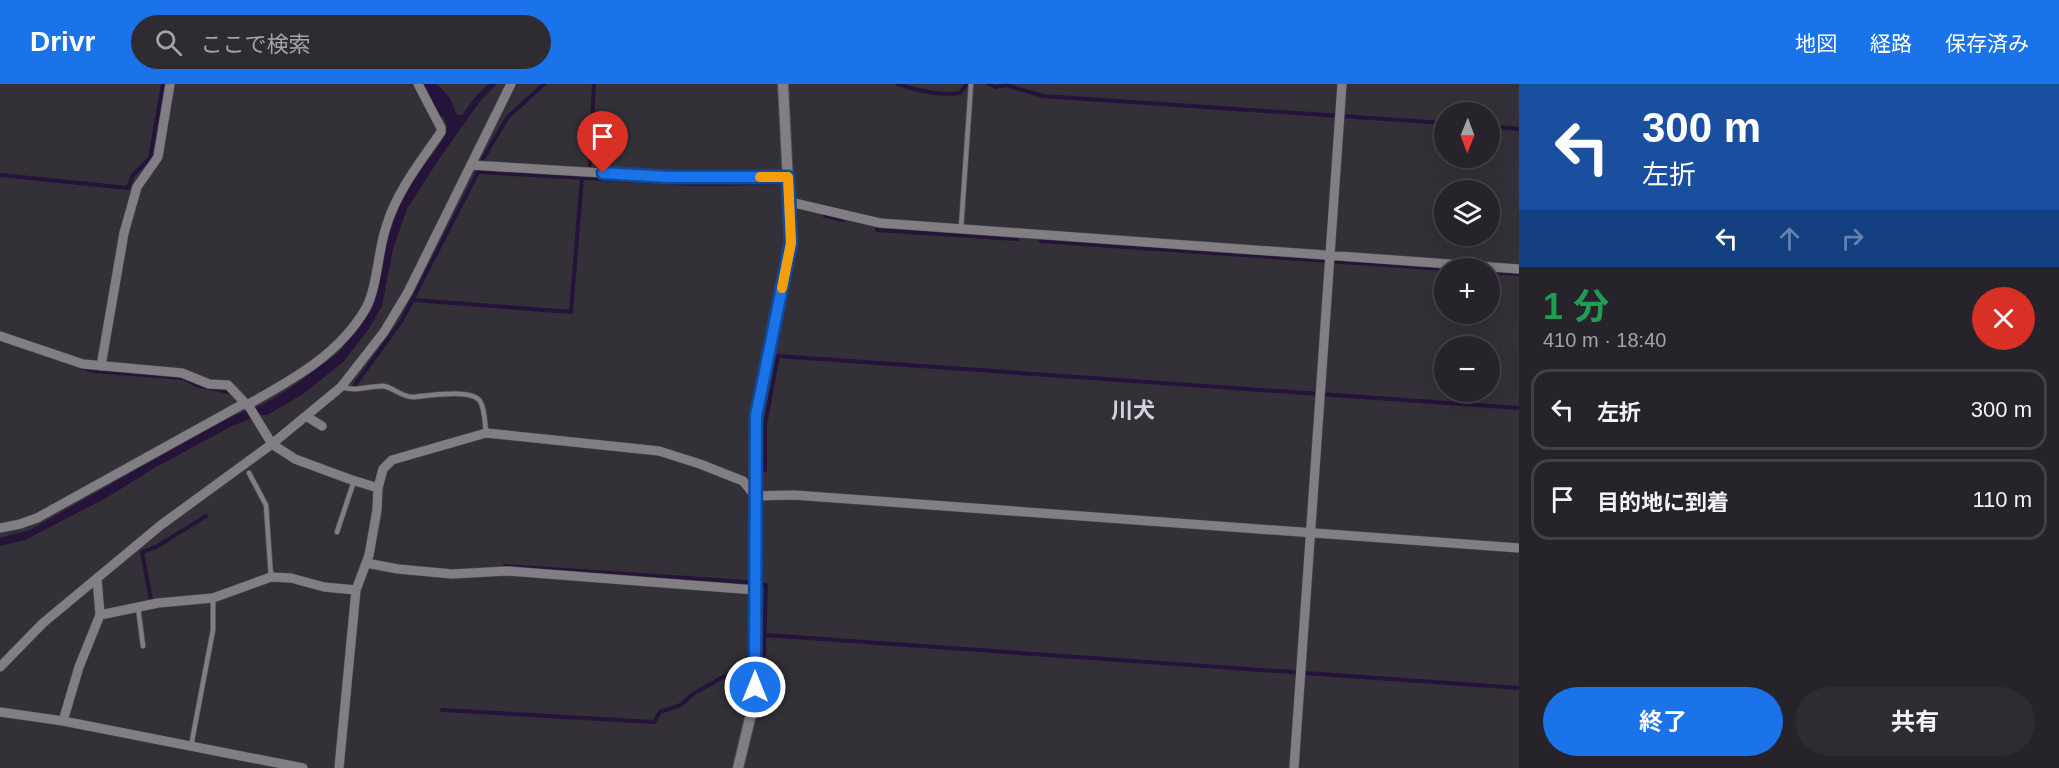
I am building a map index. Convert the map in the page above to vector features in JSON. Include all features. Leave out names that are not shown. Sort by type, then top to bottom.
[{"type":"street","points":[[101,366],[124,233],[137,188],[158,157],[170,84]]},
{"type":"street","points":[[0,528],[37,518],[247,406],[296,378],[330,351],[348,333],[372,294],[379,253],[391,211],[406,183],[441,132],[418,84]]},
{"type":"street","points":[[0,667],[43,623],[96,578],[161,525],[272,444],[340,387],[384,332],[408,292],[512,84]]},
{"type":"street","points":[[738,768],[753,706],[755,687],[756,416],[791,243],[783,84]]},
{"type":"street","points":[[1293,768],[1342,84]]},
{"type":"street","points":[[471,165],[668,177],[788,177]]},
{"type":"street","points":[[790,202],[879,223],[1519,269]]},
{"type":"street","points":[[0,336],[83,364],[182,373],[209,384],[228,386],[247,406],[272,444],[295,459],[378,488]]},
{"type":"street","points":[[306,416],[322,426]]},
{"type":"street","points":[[339,768],[356,590],[369,555],[377,510],[378,488],[384,469],[392,460],[486,433],[659,451],[743,481],[755,496]]},
{"type":"street","points":[[755,496],[794,495],[1519,548]]},
{"type":"street","points":[[366,563],[398,569],[452,574],[507,571],[755,590]]},
{"type":"street","points":[[100,615],[158,603],[213,598],[271,577],[291,578],[324,588],[356,590]]},
{"type":"street","points":[[63,722],[78,667],[100,615],[96,578]]},
{"type":"street","points":[[0,712],[303,768]]},
{"type":"lane","points":[[961,229],[971,84]]},
{"type":"lane","points":[[340,387],[359,390],[386,386],[403,396],[411,397],[433,394],[475,396],[481,402],[486,433]]},
{"type":"lane","points":[[249,473],[266,505],[271,577]]},
{"type":"lane","points":[[337,532],[354,481]]},
{"type":"lane","points":[[190,747],[213,630],[213,598]]},
{"type":"lane","points":[[138,607],[143,645]]},
{"type":"shaded area","points":[[424,84],[437,84],[450,98],[457,115],[462,115],[488,84],[497,84],[481,100],[407,209],[393,249],[382,306],[368,330],[343,362],[303,394],[267,415],[260,415],[232,426],[156,467],[106,498],[25,540],[0,546],[0,538],[30,530],[201,433],[233,416],[264,404],[295,385],[339,352],[367,316],[371,307],[387,241],[405,194],[446,133],[444,118],[440,117]]},
{"type":"waterway","points":[[0,175],[128,188],[133,175],[150,158],[163,84]]},
{"type":"waterway","points":[[483,159],[507,118],[544,84]]},
{"type":"waterway","points":[[590,165],[594,84]]},
{"type":"waterway","points":[[898,84],[921,91],[944,94],[960,93],[967,84]]},
{"type":"waterway","points":[[988,84],[996,87],[1006,85],[1043,96],[1434,122]]},
{"type":"waterway","points":[[1500,127],[1519,129]]},
{"type":"waterway","points":[[354,386],[402,320],[478,172],[693,184],[778,183]]},
{"type":"waterway","points":[[413,300],[571,312],[582,177]]},
{"type":"waterway","points":[[825,216],[843,220]]},
{"type":"waterway","points":[[877,230],[1017,239]]},
{"type":"waterway","points":[[1040,241],[1434,268]]},
{"type":"waterway","points":[[1500,273],[1519,274]]},
{"type":"waterway","points":[[765,470],[765,425],[778,356],[1519,408]]},
{"type":"waterway","points":[[81,367],[93,371],[184,378],[196,385],[229,392]]},
{"type":"waterway","points":[[151,600],[142,552],[156,547],[206,516]]},
{"type":"waterway","points":[[442,710],[654,722],[660,712],[681,705],[693,694],[764,654],[766,585],[505,566]]},
{"type":"waterway","points":[[765,635],[1519,688]]},
{"type":"slow traffic","points":[[760,177],[788,177],[791,243],[782,288]]},
{"type":"district","name":"川犬","points":[[1133,410]]},
{"type":"route","points":[[603,173],[668,177],[788,177],[791,243],[756,416],[755,687]]}]
